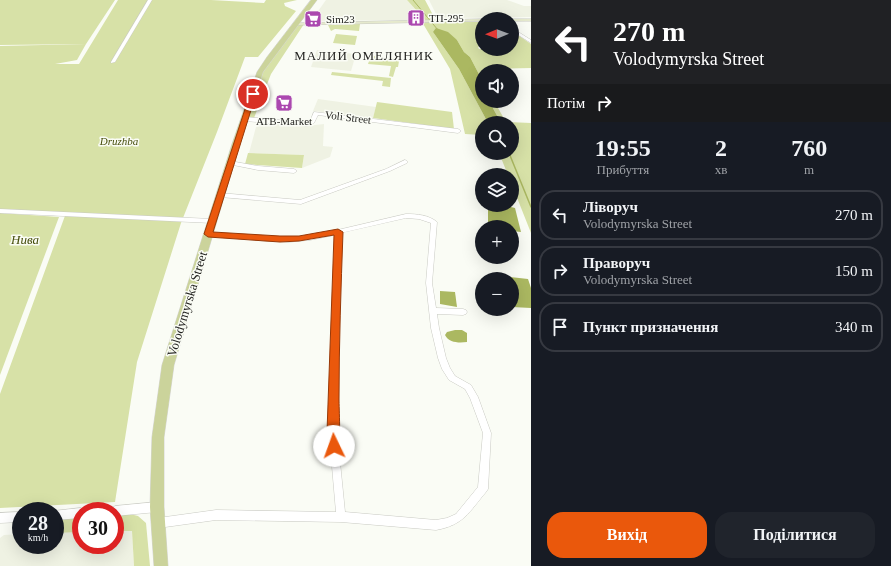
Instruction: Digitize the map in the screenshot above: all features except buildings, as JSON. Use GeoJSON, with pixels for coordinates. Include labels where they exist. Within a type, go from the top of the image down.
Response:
{"type":"FeatureCollection","features":[{"type":"Feature","properties":{"kind":"main road","name":"Volodymyrska Street"},"geometry":{"type":"LineString","coordinates":[[161,566],[157,507],[158,437],[168,365],[220,195],[260,72],[314,0]]}},
{"type":"Feature","properties":{"kind":"street"},"geometry":{"type":"LineString","coordinates":[[112,62],[150,0]]}},
{"type":"Feature","properties":{"kind":"street"},"geometry":{"type":"LineString","coordinates":[[296,24],[475,20]]}},
{"type":"Feature","properties":{"kind":"street"},"geometry":{"type":"LineString","coordinates":[[519,20],[531,20]]}},
{"type":"Feature","properties":{"kind":"street"},"geometry":{"type":"LineString","coordinates":[[519,34],[531,42]]}},
{"type":"Feature","properties":{"kind":"street","name":"Voli Street"},"geometry":{"type":"LineString","coordinates":[[245,119],[307,124],[312,122],[316,113],[458,131]]}},
{"type":"Feature","properties":{"kind":"street"},"geometry":{"type":"LineString","coordinates":[[220,195],[300,202],[388,170],[405,162]]}},
{"type":"Feature","properties":{"kind":"street"},"geometry":{"type":"LineString","coordinates":[[230,164],[294,171]]}},
{"type":"Feature","properties":{"kind":"street"},"geometry":{"type":"LineString","coordinates":[[0,211],[212,221]]}},
{"type":"Feature","properties":{"kind":"street"},"geometry":{"type":"LineString","coordinates":[[158,523],[216,515],[341,517],[436,525],[448,523],[459,517],[483,489],[487,433],[474,397],[468,387],[452,378],[446,369],[435,328],[429,283],[434,222],[425,217],[416,215],[398,217],[338,232],[299,239],[208,234]]}},
{"type":"Feature","properties":{"kind":"street"},"geometry":{"type":"LineString","coordinates":[[338,232],[333,432],[341,517]]}},
{"type":"Feature","properties":{"kind":"street"},"geometry":{"type":"LineString","coordinates":[[433,311],[463,312]]}},
{"type":"Feature","properties":{"kind":"street"},"geometry":{"type":"LineString","coordinates":[[124,510],[157,507]]}},
{"type":"Feature","properties":{"kind":"street"},"geometry":{"type":"LineString","coordinates":[[0,518],[12,517]]}},
{"type":"Feature","properties":{"kind":"shaded area"},"geometry":{"type":"Polygon","coordinates":[[[326,0],[407,0],[420,15],[408,15],[409,19],[411,20],[311,21],[326,0]]]}},
{"type":"Feature","properties":{"kind":"shaded area"},"geometry":{"type":"Polygon","coordinates":[[[429,0],[507,0],[524,6],[531,6],[531,17],[519,17],[519,12],[475,12],[475,18],[447,18],[436,16],[429,0]]]}},
{"type":"Feature","properties":{"kind":"shaded area"},"geometry":{"type":"Polygon","coordinates":[[[436,28],[448,32],[457,40],[464,52],[470,57],[475,67],[475,99],[459,69],[433,32],[436,28]]]}},
{"type":"Feature","properties":{"kind":"shaded area"},"geometry":{"type":"Polygon","coordinates":[[[317,50],[356,54],[351,71],[311,67],[317,50]]]}},
{"type":"Feature","properties":{"kind":"shaded area"},"geometry":{"type":"Polygon","coordinates":[[[318,99],[376,107],[373,118],[313,111],[318,99]]]}},
{"type":"Feature","properties":{"kind":"shaded area"},"geometry":{"type":"Polygon","coordinates":[[[480,108],[493,108],[497,116],[484,116],[480,108]]]}},
{"type":"Feature","properties":{"kind":"shaded area"},"geometry":{"type":"Polygon","coordinates":[[[273,123],[307,126],[324,124],[323,146],[333,147],[330,157],[302,168],[304,155],[249,153],[256,127],[273,123]]]}},
{"type":"Feature","properties":{"kind":"shaded area"},"geometry":{"type":"Polygon","coordinates":[[[488,212],[516,212],[518,220],[488,220],[488,212]]]}},
{"type":"Feature","properties":{"kind":"shaded area"},"geometry":{"type":"Polygon","coordinates":[[[519,278],[528,279],[531,288],[531,308],[519,307],[519,278]]]}},
{"type":"Feature","properties":{"kind":"shaded area"},"geometry":{"type":"Polygon","coordinates":[[[440,291],[455,292],[457,307],[440,304],[440,291]]]}},
{"type":"Feature","properties":{"kind":"shaded area"},"geometry":{"type":"Polygon","coordinates":[[[462,330],[467,333],[467,342],[454,342],[447,338],[445,335],[447,332],[462,330]]]}},
{"type":"Feature","properties":{"kind":"shaded area"},"geometry":{"type":"Polygon","coordinates":[[[124,531],[132,531],[134,566],[0,566],[0,538],[4,535],[12,535],[12,554],[64,554],[64,533],[72,532],[72,554],[124,554],[124,531]]]}},
{"type":"Feature","properties":{"kind":"green space"},"geometry":{"type":"Polygon","coordinates":[[[0,0],[115,0],[86,44],[0,45],[0,0]]]}},
{"type":"Feature","properties":{"kind":"green space","name":"Druzhba"},"geometry":{"type":"Polygon","coordinates":[[[118,0],[211,0],[264,3],[266,0],[297,0],[284,3],[285,6],[296,11],[258,57],[245,57],[181,223],[137,362],[115,502],[72,502],[72,504],[64,505],[64,502],[12,502],[12,507],[0,508],[0,394],[66,213],[0,209],[0,46],[86,44],[77,60],[55,64],[79,64],[118,0]]]}},
{"type":"Feature","properties":{"kind":"green space"},"geometry":{"type":"Polygon","coordinates":[[[407,0],[425,0],[433,15],[432,20],[425,20],[407,0]]]}},
{"type":"Feature","properties":{"kind":"green space"},"geometry":{"type":"Polygon","coordinates":[[[422,22],[475,22],[475,56],[519,56],[519,36],[531,44],[531,68],[519,68],[519,64],[475,64],[475,67],[470,57],[464,52],[457,40],[433,32],[459,69],[475,99],[475,108],[480,108],[484,116],[475,116],[475,135],[465,134],[450,69],[422,22]]]}},
{"type":"Feature","properties":{"kind":"green space"},"geometry":{"type":"Polygon","coordinates":[[[304,24],[271,74],[254,118],[248,117],[263,72],[298,25],[304,24]]]}},
{"type":"Feature","properties":{"kind":"green space"},"geometry":{"type":"Polygon","coordinates":[[[360,24],[359,31],[335,29],[331,31],[328,25],[360,24]]]}},
{"type":"Feature","properties":{"kind":"green space"},"geometry":{"type":"Polygon","coordinates":[[[336,34],[357,36],[355,45],[333,43],[336,34]]]}},
{"type":"Feature","properties":{"kind":"green space"},"geometry":{"type":"Polygon","coordinates":[[[374,56],[400,59],[393,77],[389,76],[391,66],[368,64],[370,58],[374,56]]]}},
{"type":"Feature","properties":{"kind":"green space"},"geometry":{"type":"Polygon","coordinates":[[[332,72],[391,78],[390,87],[382,86],[383,81],[331,75],[332,72]]]}},
{"type":"Feature","properties":{"kind":"green space"},"geometry":{"type":"Polygon","coordinates":[[[377,102],[452,112],[454,129],[373,118],[377,102]]]}},
{"type":"Feature","properties":{"kind":"green space"},"geometry":{"type":"Polygon","coordinates":[[[493,108],[498,108],[503,116],[497,116],[493,108]]]}},
{"type":"Feature","properties":{"kind":"green space"},"geometry":{"type":"Polygon","coordinates":[[[519,123],[531,123],[531,233],[519,203],[519,168],[505,168],[502,160],[519,160],[519,123]]]}},
{"type":"Feature","properties":{"kind":"green space"},"geometry":{"type":"Polygon","coordinates":[[[248,153],[304,155],[302,168],[245,164],[248,153]]]}},
{"type":"Feature","properties":{"kind":"green space","name":"Нива"},"geometry":{"type":"Polygon","coordinates":[[[0,213],[59,217],[0,375],[0,213]]]}},
{"type":"Feature","properties":{"kind":"green space"},"geometry":{"type":"Polygon","coordinates":[[[124,513],[138,516],[146,523],[150,566],[134,566],[132,531],[124,531],[124,513]]]}},
{"type":"Feature","properties":{"kind":"green space"},"geometry":{"type":"Polygon","coordinates":[[[64,518],[72,518],[72,532],[64,533],[64,518]]]}},
{"type":"Feature","properties":{"kind":"waterway"},"geometry":{"type":"LineString","coordinates":[[413,0],[438,30]]}},
{"type":"Feature","properties":{"kind":"waterway"},"geometry":{"type":"LineString","coordinates":[[512,160],[531,207]]}},
{"type":"Feature","properties":{"kind":"place","name":"ТП-295"},"geometry":{"type":"Point","coordinates":[416,18]}},
{"type":"Feature","properties":{"kind":"place","name":"Sim23"},"geometry":{"type":"Point","coordinates":[313,19]}},
{"type":"Feature","properties":{"kind":"place","name":"ATB-Market"},"geometry":{"type":"Point","coordinates":[284,103]}},
{"type":"Feature","properties":{"kind":"district","name":"МАЛИЙ ОМЕЛЯНИК"},"geometry":{"type":"Point","coordinates":[364,55]}},
{"type":"Feature","properties":{"kind":"route"},"geometry":{"type":"LineString","coordinates":[[253,94],[208,234],[299,239],[338,232],[334,364],[334,446]]}}]}
